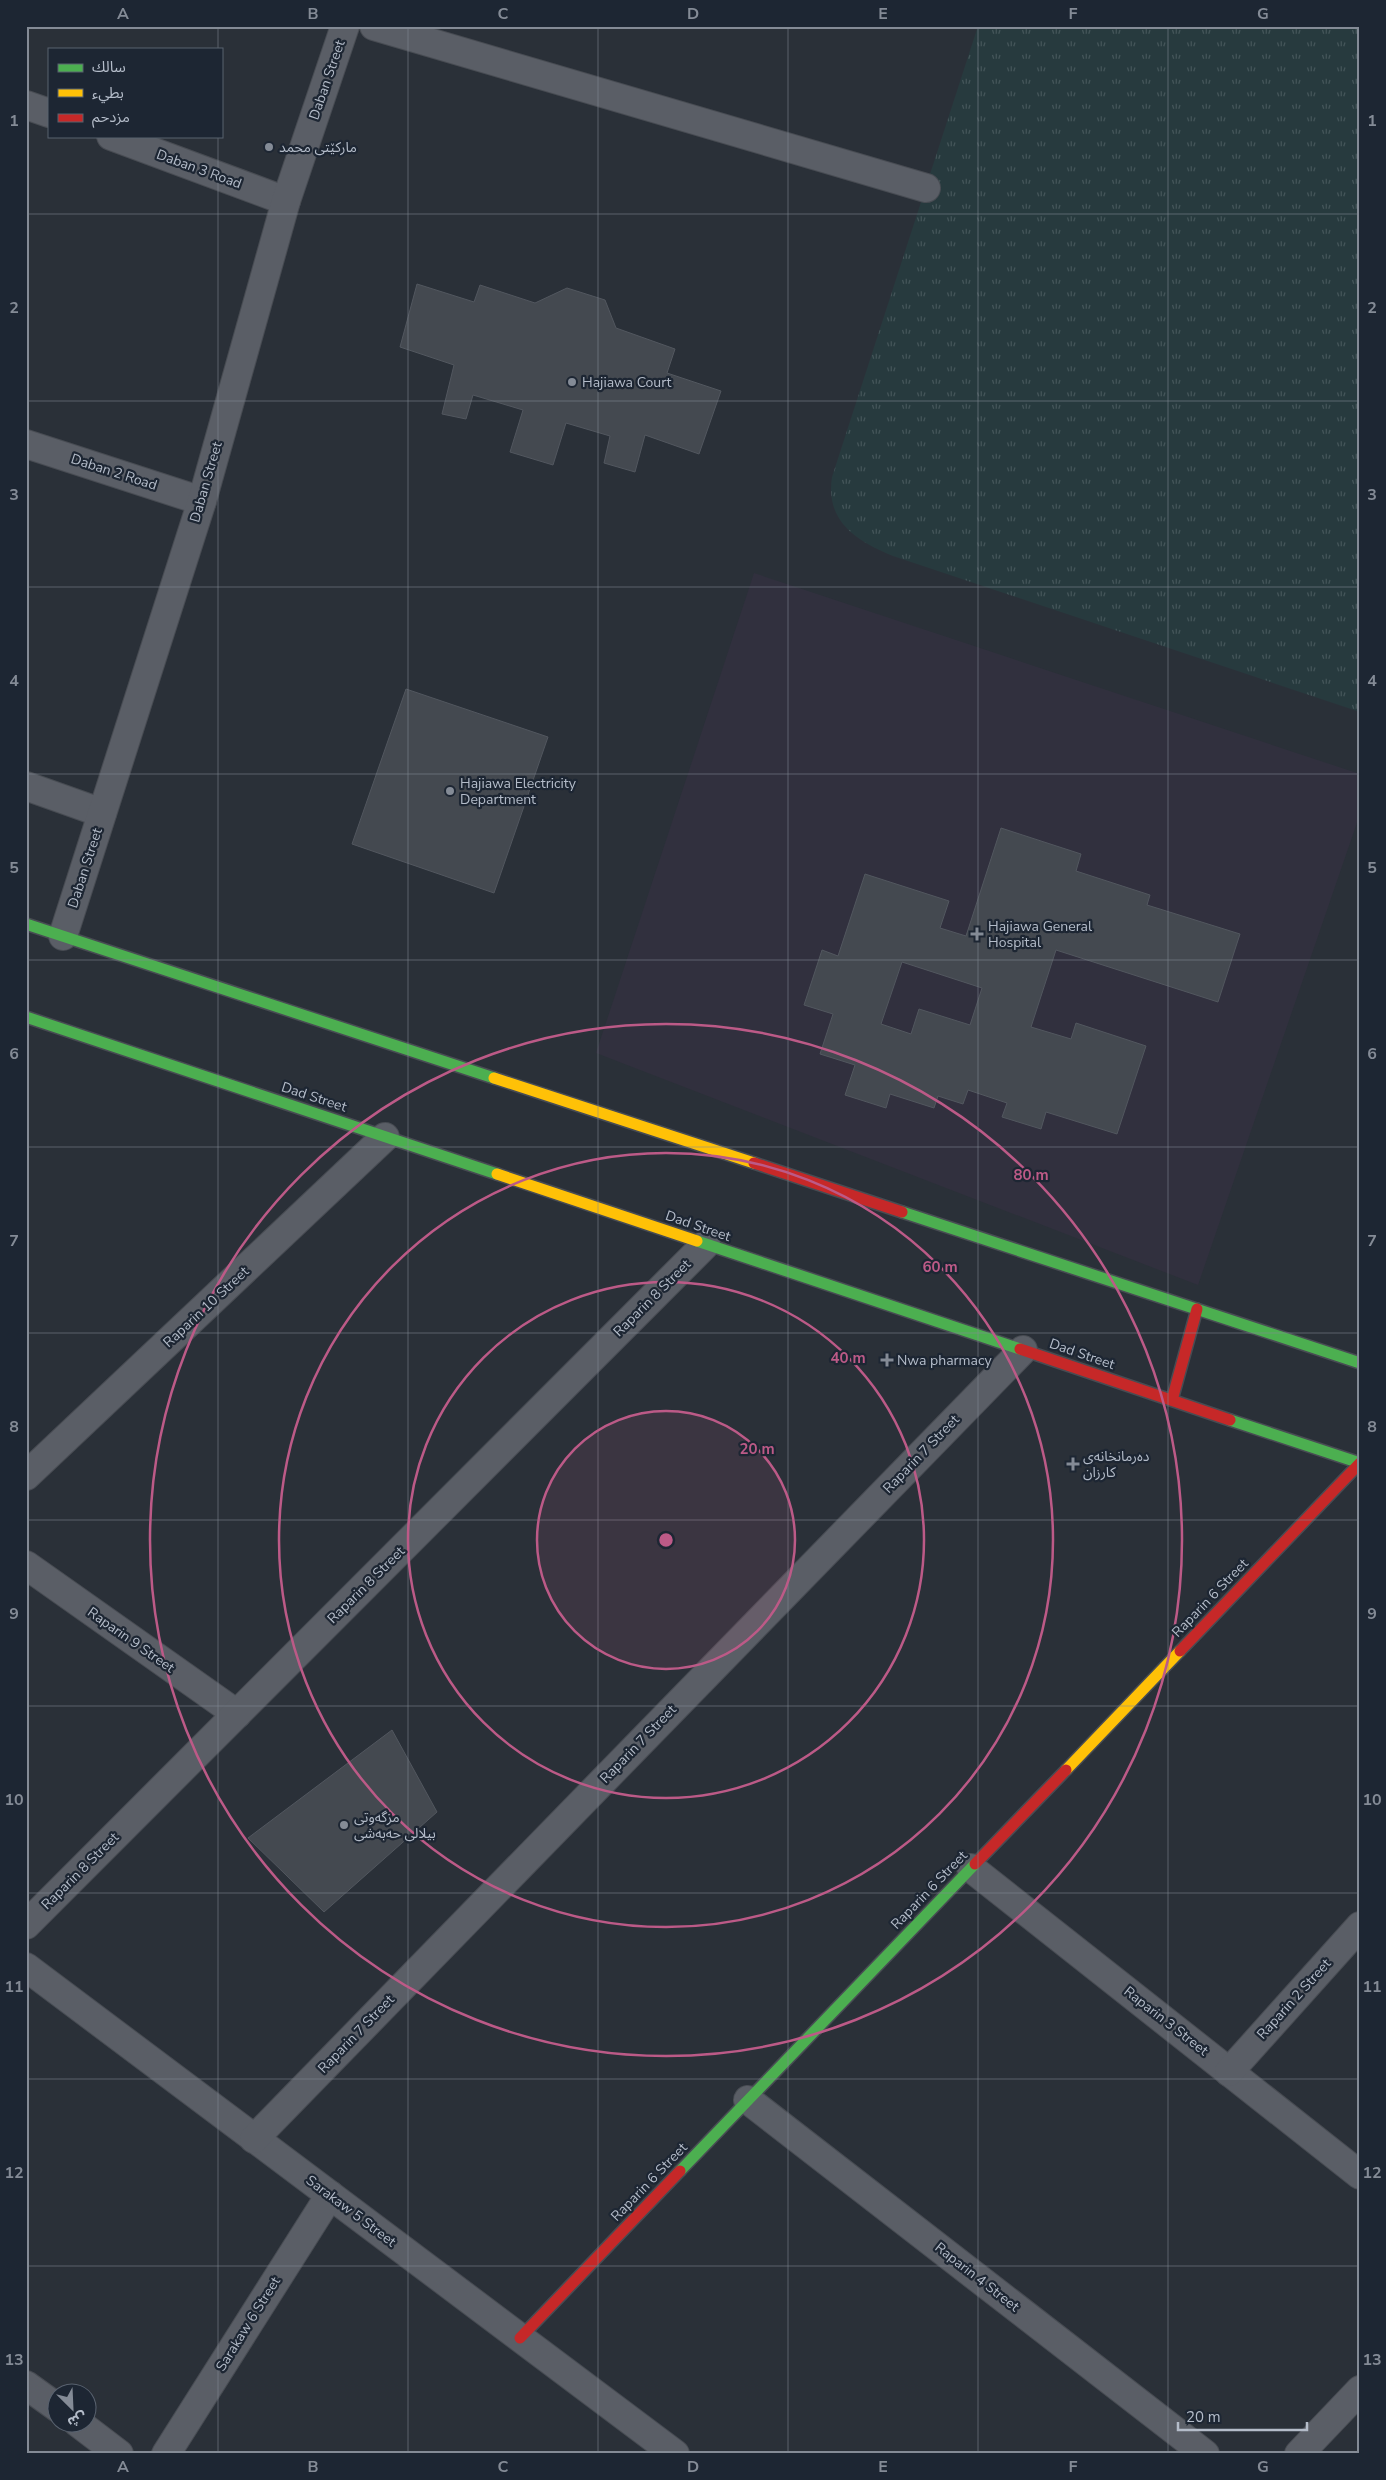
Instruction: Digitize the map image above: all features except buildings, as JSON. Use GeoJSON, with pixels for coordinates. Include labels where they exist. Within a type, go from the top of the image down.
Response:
{"type":"FeatureCollection","features":[{"type":"Feature","properties":{"kind":"street","name":"Daban Street"},"geometry":{"type":"LineString","coordinates":[[63,936],[202,501],[286,201],[345,26]]}},
{"type":"Feature","properties":{"kind":"street"},"geometry":{"type":"LineString","coordinates":[[374,26],[926,188]]}},
{"type":"Feature","properties":{"kind":"street"},"geometry":{"type":"LineString","coordinates":[[26,105],[48,114]]}},
{"type":"Feature","properties":{"kind":"street","name":"Daban 3 Road"},"geometry":{"type":"LineString","coordinates":[[116,138],[286,201]]}},
{"type":"Feature","properties":{"kind":"street","name":"Daban 2 Road"},"geometry":{"type":"LineString","coordinates":[[26,444],[202,501]]}},
{"type":"Feature","properties":{"kind":"street"},"geometry":{"type":"LineString","coordinates":[[26,786],[102,813]]}},
{"type":"Feature","properties":{"kind":"street"},"geometry":{"type":"LineString","coordinates":[[26,924],[1360,1363]]}},
{"type":"Feature","properties":{"kind":"street","name":"Dad Street"},"geometry":{"type":"LineString","coordinates":[[30,1023],[385,1137],[1360,1463]]}},
{"type":"Feature","properties":{"kind":"street","name":"Raparin 10 Street"},"geometry":{"type":"LineString","coordinates":[[26,1476],[385,1137]]}},
{"type":"Feature","properties":{"kind":"street","name":"Raparin 8 Street"},"geometry":{"type":"LineString","coordinates":[[26,1925],[706,1244]]}},
{"type":"Feature","properties":{"kind":"street"},"geometry":{"type":"LineString","coordinates":[[1172,1400],[1197,1309]]}},
{"type":"Feature","properties":{"kind":"street","name":"Raparin 7 Street"},"geometry":{"type":"LineString","coordinates":[[254,2139],[1023,1350]]}},
{"type":"Feature","properties":{"kind":"street","name":"Raparin 6 Street"},"geometry":{"type":"LineString","coordinates":[[520,2338],[1360,1463]]}},
{"type":"Feature","properties":{"kind":"street","name":"Raparin 9 Street"},"geometry":{"type":"LineString","coordinates":[[26,1565],[237,1714]]}},
{"type":"Feature","properties":{"kind":"street","name":"Raparin 3 Street"},"geometry":{"type":"LineString","coordinates":[[971,1868],[1360,2175]]}},
{"type":"Feature","properties":{"kind":"street","name":"Raparin 2 Street"},"geometry":{"type":"LineString","coordinates":[[1229,2072],[1360,1926]]}},
{"type":"Feature","properties":{"kind":"street","name":"Sarakaw 5 Street"},"geometry":{"type":"LineString","coordinates":[[26,1967],[675,2454]]}},
{"type":"Feature","properties":{"kind":"street","name":"Raparin 4 Street"},"geometry":{"type":"LineString","coordinates":[[748,2100],[1205,2454]]}},
{"type":"Feature","properties":{"kind":"street","name":"Sarakaw 6 Street"},"geometry":{"type":"LineString","coordinates":[[166,2454],[330,2195]]}},
{"type":"Feature","properties":{"kind":"street"},"geometry":{"type":"LineString","coordinates":[[26,2385],[48,2401]]}},
{"type":"Feature","properties":{"kind":"street"},"geometry":{"type":"LineString","coordinates":[[1299,2454],[1360,2390]]}},
{"type":"Feature","properties":{"kind":"street"},"geometry":{"type":"LineString","coordinates":[[90,2432],[119,2454]]}},
{"type":"Feature","properties":{"kind":"shaded area","name":"Hajiawa General Hospital"},"geometry":{"type":"Polygon","coordinates":[[[754,573],[1360,774],[1360,814],[1198,1285],[596,1053],[754,573]]]}},
{"type":"Feature","properties":{"kind":"green space"},"geometry":{"type":"Polygon","coordinates":[[[978,26],[1360,26],[1360,712],[893,556],[867,544],[846,527],[838,517],[833,506],[831,492],[832,477],[978,26]]]}},
{"type":"Feature","properties":{"kind":"traffic: fast"},"geometry":{"type":"LineString","coordinates":[[26,924],[494,1078]]}},
{"type":"Feature","properties":{"kind":"traffic: fast"},"geometry":{"type":"LineString","coordinates":[[26,1017],[497,1174]]}},
{"type":"Feature","properties":{"kind":"traffic: fast"},"geometry":{"type":"LineString","coordinates":[[902,1212],[1360,1363]]}},
{"type":"Feature","properties":{"kind":"traffic: fast"},"geometry":{"type":"LineString","coordinates":[[697,1241],[1020,1349]]}},
{"type":"Feature","properties":{"kind":"traffic: fast"},"geometry":{"type":"LineString","coordinates":[[1230,1420],[1360,1463]]}},
{"type":"Feature","properties":{"kind":"traffic: fast"},"geometry":{"type":"LineString","coordinates":[[680,2171],[975,1864]]}},
{"type":"Feature","properties":{"kind":"traffic: slow"},"geometry":{"type":"LineString","coordinates":[[494,1078],[754,1163]]}},
{"type":"Feature","properties":{"kind":"traffic: slow"},"geometry":{"type":"LineString","coordinates":[[497,1174],[697,1241]]}},
{"type":"Feature","properties":{"kind":"traffic: slow"},"geometry":{"type":"LineString","coordinates":[[1066,1770],[1180,1651]]}},
{"type":"Feature","properties":{"kind":"traffic: jam"},"geometry":{"type":"LineString","coordinates":[[754,1163],[902,1212]]}},
{"type":"Feature","properties":{"kind":"traffic: jam"},"geometry":{"type":"LineString","coordinates":[[1172,1400],[1197,1309]]}},
{"type":"Feature","properties":{"kind":"traffic: jam"},"geometry":{"type":"LineString","coordinates":[[1020,1349],[1230,1420]]}},
{"type":"Feature","properties":{"kind":"traffic: jam"},"geometry":{"type":"LineString","coordinates":[[1180,1651],[1360,1463]]}},
{"type":"Feature","properties":{"kind":"traffic: jam"},"geometry":{"type":"LineString","coordinates":[[975,1864],[1066,1770]]}},
{"type":"Feature","properties":{"kind":"traffic: jam"},"geometry":{"type":"LineString","coordinates":[[520,2338],[680,2171]]}},
{"type":"Feature","properties":{"kind":"place","name":"مارکێتی محمد"},"geometry":{"type":"Point","coordinates":[269,147]}},
{"type":"Feature","properties":{"kind":"place","name":"Hajiawa Court"},"geometry":{"type":"Point","coordinates":[572,382]}},
{"type":"Feature","properties":{"kind":"place","name":"Hajiawa Electricity Department"},"geometry":{"type":"Point","coordinates":[450,791]}},
{"type":"Feature","properties":{"kind":"place","name":"Hajiawa General Hospital"},"geometry":{"type":"Point","coordinates":[977,934]}},
{"type":"Feature","properties":{"kind":"place","name":"Nwa pharmacy"},"geometry":{"type":"Point","coordinates":[887,1360]}},
{"type":"Feature","properties":{"kind":"place","name":"دەرمانخانەی کارزان"},"geometry":{"type":"Point","coordinates":[1073,1464]}},
{"type":"Feature","properties":{"kind":"place","name":"مزگەوتی بیلالی حەبەشی"},"geometry":{"type":"Point","coordinates":[344,1825]}}]}
